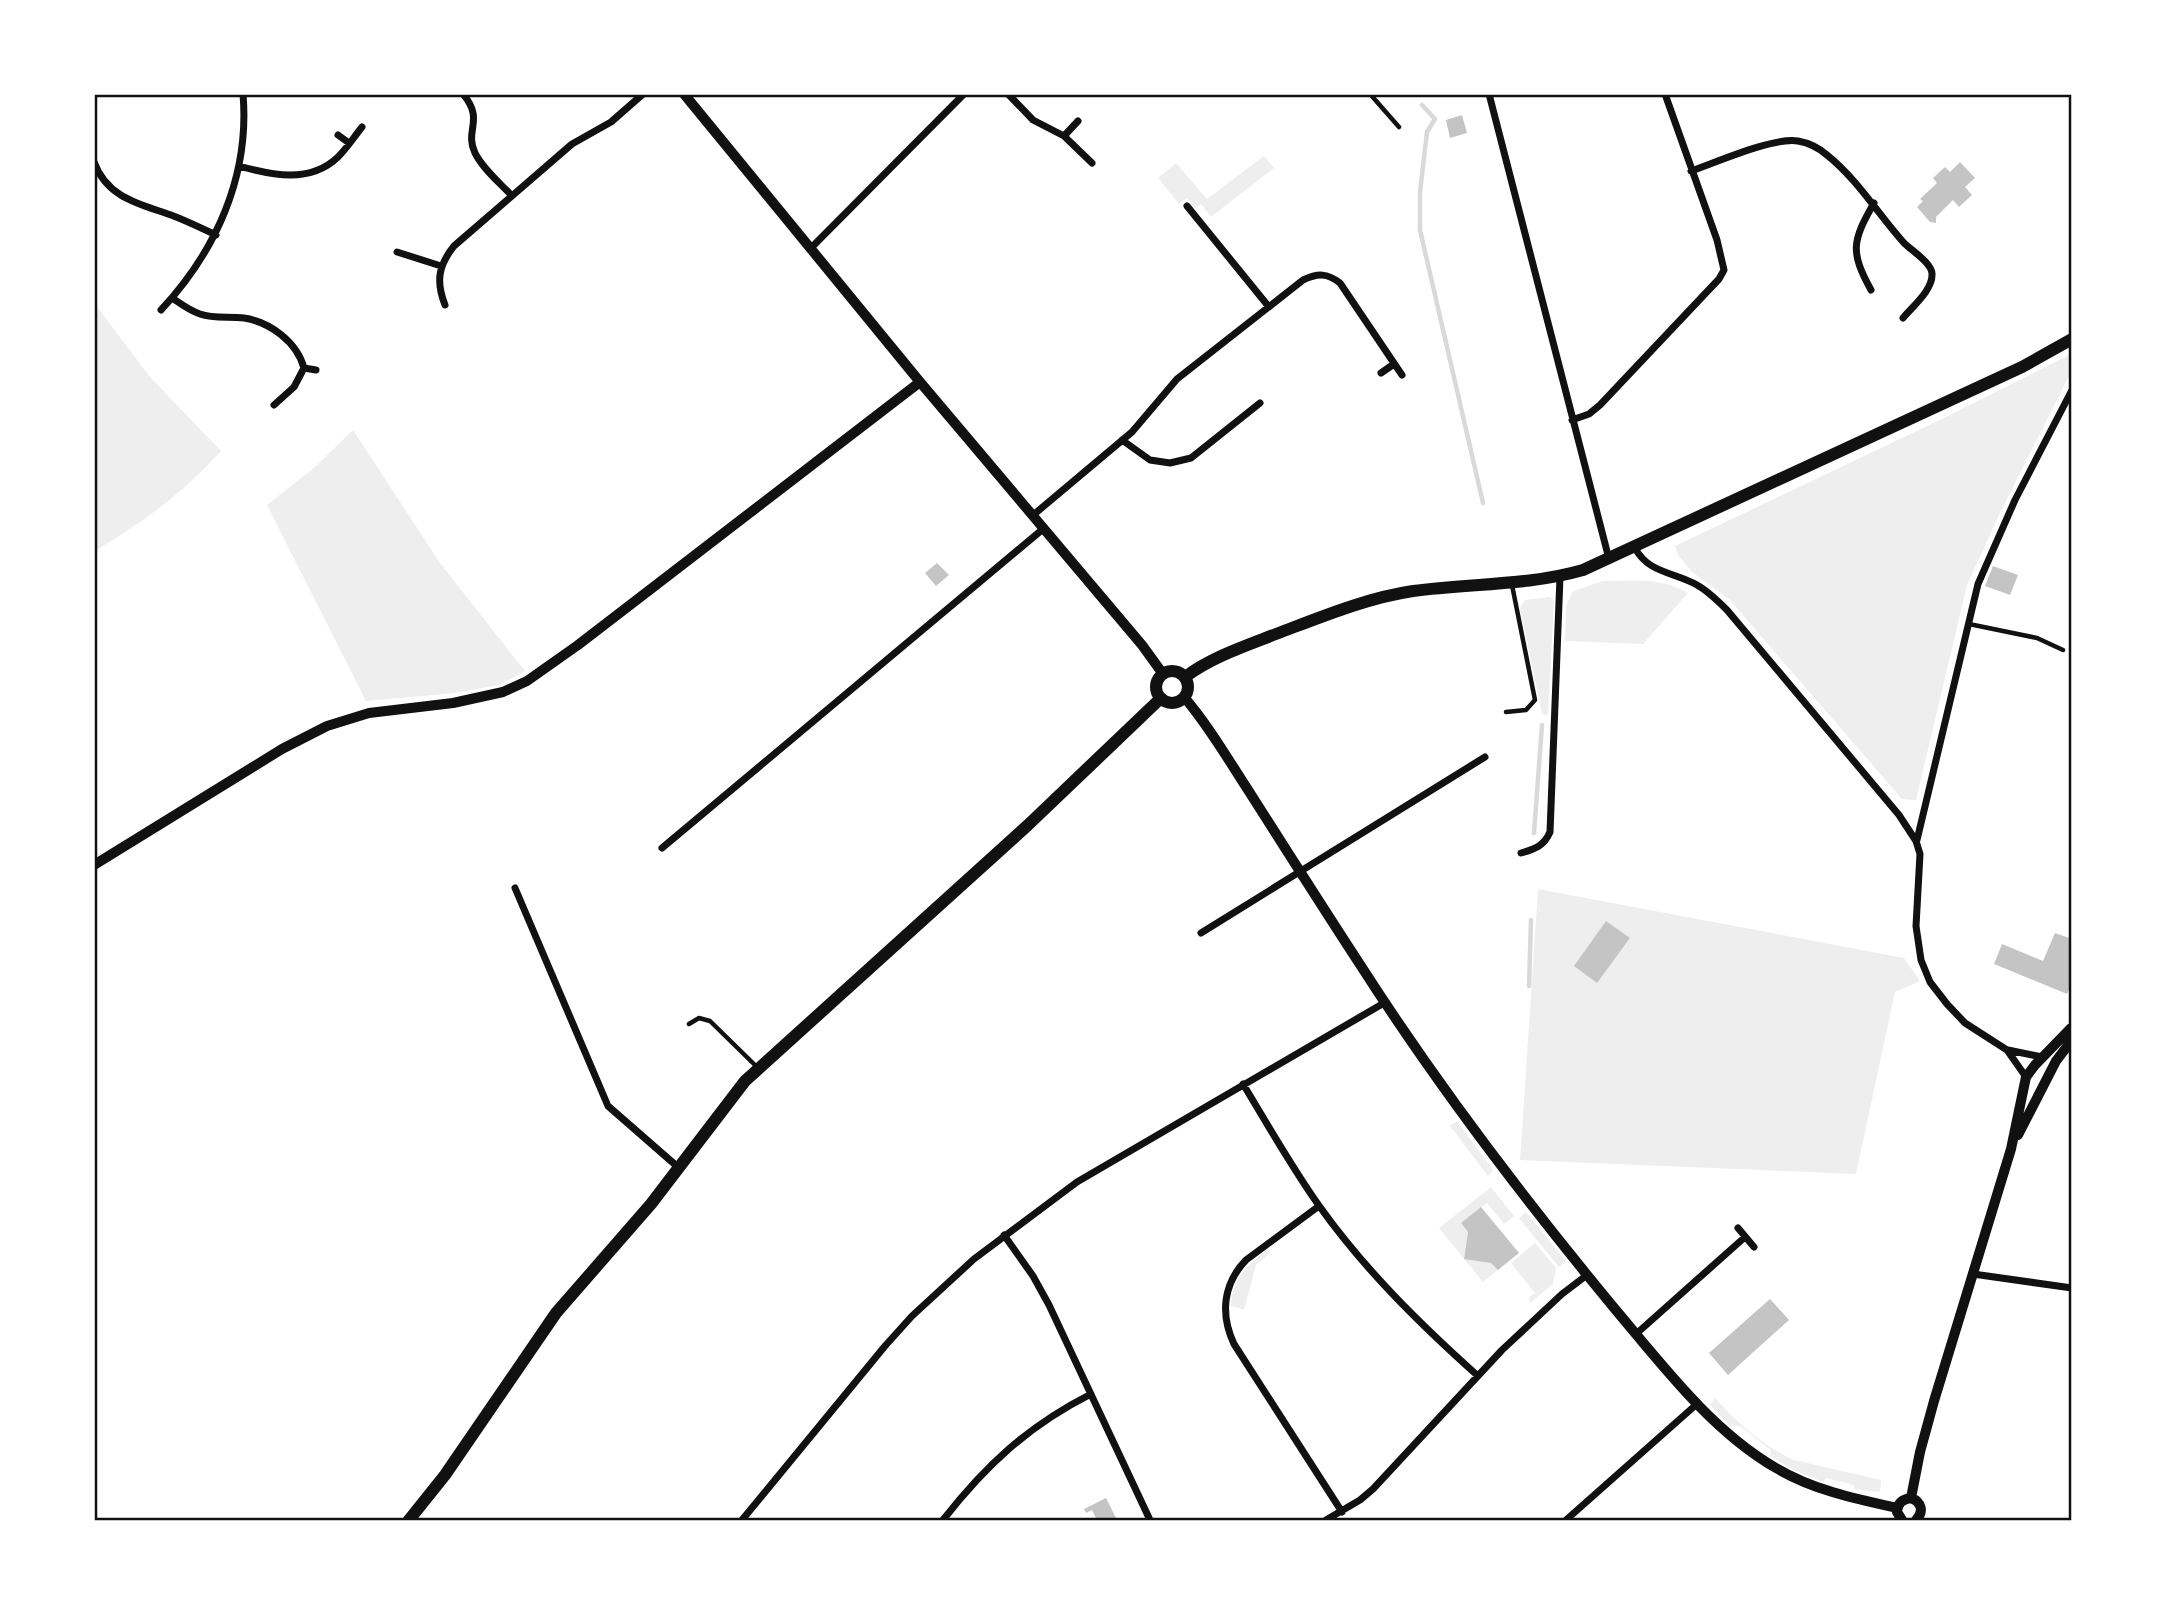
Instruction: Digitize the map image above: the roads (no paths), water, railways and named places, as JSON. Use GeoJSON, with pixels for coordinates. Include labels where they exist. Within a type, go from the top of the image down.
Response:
{"type":"FeatureCollection","features":[{"type":"Feature","properties":{"kind":"main road"},"geometry":{"type":"LineString","coordinates":[[1185,677],[1215,659],[1247,646],[1310,621],[1387,596],[1433,588],[1512,584],[1560,577],[1609,559],[2022,367],[2071,339]]}},
{"type":"Feature","properties":{"kind":"main road"},"geometry":{"type":"LineString","coordinates":[[1177,671],[1185,677],[1188,685],[1184,697],[1170,702],[1161,698],[1157,683],[1163,674],[1177,671]]}},
{"type":"Feature","properties":{"kind":"main road"},"geometry":{"type":"LineString","coordinates":[[409,1521],[445,1475],[555,1313],[651,1204],[735,1093],[758,1068],[1028,825],[1161,698]]}},
{"type":"Feature","properties":{"kind":"street"},"geometry":{"type":"LineString","coordinates":[[161,310],[204,258],[216,235],[239,166],[244,122],[243,94]]}},
{"type":"Feature","properties":{"kind":"street"},"geometry":{"type":"LineString","coordinates":[[463,94],[472,105],[475,119],[471,141],[476,155],[512,196]]}},
{"type":"Feature","properties":{"kind":"street"},"geometry":{"type":"LineString","coordinates":[[445,305],[438,279],[441,265],[454,246],[572,144],[611,122],[643,94]]}},
{"type":"Feature","properties":{"kind":"street"},"geometry":{"type":"LineString","coordinates":[[684,94],[920,382],[1142,645],[1163,674]]}},
{"type":"Feature","properties":{"kind":"street"},"geometry":{"type":"LineString","coordinates":[[811,248],[964,94]]}},
{"type":"Feature","properties":{"kind":"street"},"geometry":{"type":"LineString","coordinates":[[1008,94],[1033,120],[1064,136],[1092,163]]}},
{"type":"Feature","properties":{"kind":"street"},"geometry":{"type":"LineString","coordinates":[[1489,94],[1609,559]]}},
{"type":"Feature","properties":{"kind":"street"},"geometry":{"type":"LineString","coordinates":[[1572,420],[1589,414],[1600,405],[1719,279],[1724,270],[1717,240],[1665,94]]}},
{"type":"Feature","properties":{"kind":"street"},"geometry":{"type":"LineString","coordinates":[[1064,136],[1078,121]]}},
{"type":"Feature","properties":{"kind":"street"},"geometry":{"type":"LineString","coordinates":[[239,166],[289,176],[311,172],[337,158],[362,127]]}},
{"type":"Feature","properties":{"kind":"street"},"geometry":{"type":"LineString","coordinates":[[338,135],[349,144]]}},
{"type":"Feature","properties":{"kind":"street"},"geometry":{"type":"LineString","coordinates":[[1690,170],[1780,141],[1802,142],[1825,153],[1874,203],[1888,225],[1914,253],[1930,266],[1933,273],[1926,290],[1903,318]]}},
{"type":"Feature","properties":{"kind":"street"},"geometry":{"type":"LineString","coordinates":[[94,162],[108,186],[124,199],[184,220],[216,235]]}},
{"type":"Feature","properties":{"kind":"street"},"geometry":{"type":"LineString","coordinates":[[1871,290],[1857,263],[1855,250],[1863,223],[1874,203]]}},
{"type":"Feature","properties":{"kind":"street"},"geometry":{"type":"LineString","coordinates":[[1187,206],[1269,307]]}},
{"type":"Feature","properties":{"kind":"street"},"geometry":{"type":"LineString","coordinates":[[397,253],[441,265]]}},
{"type":"Feature","properties":{"kind":"street"},"geometry":{"type":"LineString","coordinates":[[1032,516],[1141,423],[1177,379],[1303,280],[1314,275],[1332,276],[1349,293],[1402,375]]}},
{"type":"Feature","properties":{"kind":"street"},"geometry":{"type":"LineString","coordinates":[[172,298],[198,314],[249,319],[262,324],[298,351],[304,368],[294,387],[274,405]]}},
{"type":"Feature","properties":{"kind":"street"},"geometry":{"type":"LineString","coordinates":[[1381,373],[1394,364]]}},
{"type":"Feature","properties":{"kind":"street"},"geometry":{"type":"LineString","coordinates":[[304,368],[316,370]]}},
{"type":"Feature","properties":{"kind":"street"},"geometry":{"type":"LineString","coordinates":[[94,865],[327,726],[369,713],[484,698],[527,681],[578,645],[920,382]]}},
{"type":"Feature","properties":{"kind":"street"},"geometry":{"type":"LineString","coordinates":[[1916,841],[1984,567],[2071,391]]}},
{"type":"Feature","properties":{"kind":"street"},"geometry":{"type":"LineString","coordinates":[[1122,440],[1150,460],[1170,463],[1191,458],[1260,404]]}},
{"type":"Feature","properties":{"kind":"street"},"geometry":{"type":"LineString","coordinates":[[662,848],[1043,529]]}},
{"type":"Feature","properties":{"kind":"street"},"geometry":{"type":"LineString","coordinates":[[1635,548],[1640,558],[1649,566],[1697,585],[1727,610],[1899,815],[1916,841],[1920,854],[1916,926],[1921,960],[1930,982],[1947,1004],[1965,1023],[2007,1050],[2042,1057]]}},
{"type":"Feature","properties":{"kind":"street"},"geometry":{"type":"LineString","coordinates":[[1521,853],[1538,848],[1550,832],[1560,577]]}},
{"type":"Feature","properties":{"kind":"street"},"geometry":{"type":"LineString","coordinates":[[1184,697],[1217,743],[1384,1003],[1468,1123],[1636,1334],[1698,1403],[1736,1440],[1779,1470],[1823,1489],[1897,1508]]}},
{"type":"Feature","properties":{"kind":"street"},"geometry":{"type":"LineString","coordinates":[[1201,933],[1485,757]]}},
{"type":"Feature","properties":{"kind":"street"},"geometry":{"type":"LineString","coordinates":[[515,888],[608,1106],[679,1168]]}},
{"type":"Feature","properties":{"kind":"street"},"geometry":{"type":"LineString","coordinates":[[746,1519],[836,1404],[903,1326],[955,1276],[1004,1235],[1077,1182],[1384,1003]]}},
{"type":"Feature","properties":{"kind":"street"},"geometry":{"type":"LineString","coordinates":[[1911,1499],[1923,1442],[2011,1149],[2026,1077],[2071,1028],[2071,1017]]}},
{"type":"Feature","properties":{"kind":"street"},"geometry":{"type":"LineString","coordinates":[[2011,1149],[2056,1061],[2071,1040]]}},
{"type":"Feature","properties":{"kind":"street"},"geometry":{"type":"LineString","coordinates":[[2007,1050],[2026,1077]]}},
{"type":"Feature","properties":{"kind":"street"},"geometry":{"type":"LineString","coordinates":[[1243,1084],[1319,1206],[1349,1245],[1408,1311],[1478,1376]]}},
{"type":"Feature","properties":{"kind":"street"},"geometry":{"type":"LineString","coordinates":[[1319,1206],[1238,1268],[1226,1291],[1226,1320],[1234,1344],[1342,1512]]}},
{"type":"Feature","properties":{"kind":"street"},"geometry":{"type":"LineString","coordinates":[[1738,1228],[1754,1247]]}},
{"type":"Feature","properties":{"kind":"street"},"geometry":{"type":"LineString","coordinates":[[1004,1235],[1041,1290],[1150,1521]]}},
{"type":"Feature","properties":{"kind":"street"},"geometry":{"type":"LineString","coordinates":[[1636,1334],[1745,1237]]}},
{"type":"Feature","properties":{"kind":"street"},"geometry":{"type":"LineString","coordinates":[[1973,1274],[2071,1287]]}},
{"type":"Feature","properties":{"kind":"street"},"geometry":{"type":"LineString","coordinates":[[1326,1521],[1360,1500],[1385,1477],[1525,1328],[1587,1275]]}},
{"type":"Feature","properties":{"kind":"street"},"geometry":{"type":"LineString","coordinates":[[943,1521],[1003,1452],[1043,1420],[1091,1394]]}},
{"type":"Feature","properties":{"kind":"street"},"geometry":{"type":"LineString","coordinates":[[1566,1521],[1698,1403]]}},
{"type":"Feature","properties":{"kind":"street"},"geometry":{"type":"LineString","coordinates":[[1902,1521],[1897,1508],[1904,1500],[1911,1499],[1918,1502],[1921,1508],[1916,1521]]}},
{"type":"Feature","properties":{"kind":"lane"},"geometry":{"type":"LineString","coordinates":[[1370,94],[1399,127]]}},
{"type":"Feature","properties":{"kind":"lane"},"geometry":{"type":"LineString","coordinates":[[1506,712],[1526,710],[1535,700],[1512,584]]}},
{"type":"Feature","properties":{"kind":"lane"},"geometry":{"type":"LineString","coordinates":[[1968,624],[2037,638],[2063,650]]}},
{"type":"Feature","properties":{"kind":"lane"},"geometry":{"type":"LineString","coordinates":[[689,1024],[699,1018],[710,1021],[758,1068]]}},
{"type":"Feature","properties":{"kind":"waterway"},"geometry":{"type":"LineString","coordinates":[[1422,105],[1435,119],[1427,132],[1420,192],[1420,230],[1483,503]]}},
{"type":"Feature","properties":{"kind":"waterway"},"geometry":{"type":"LineString","coordinates":[[1534,833],[1542,725]]}},
{"type":"Feature","properties":{"kind":"waterway"},"geometry":{"type":"LineString","coordinates":[[1529,986],[1531,920]]}}]}
